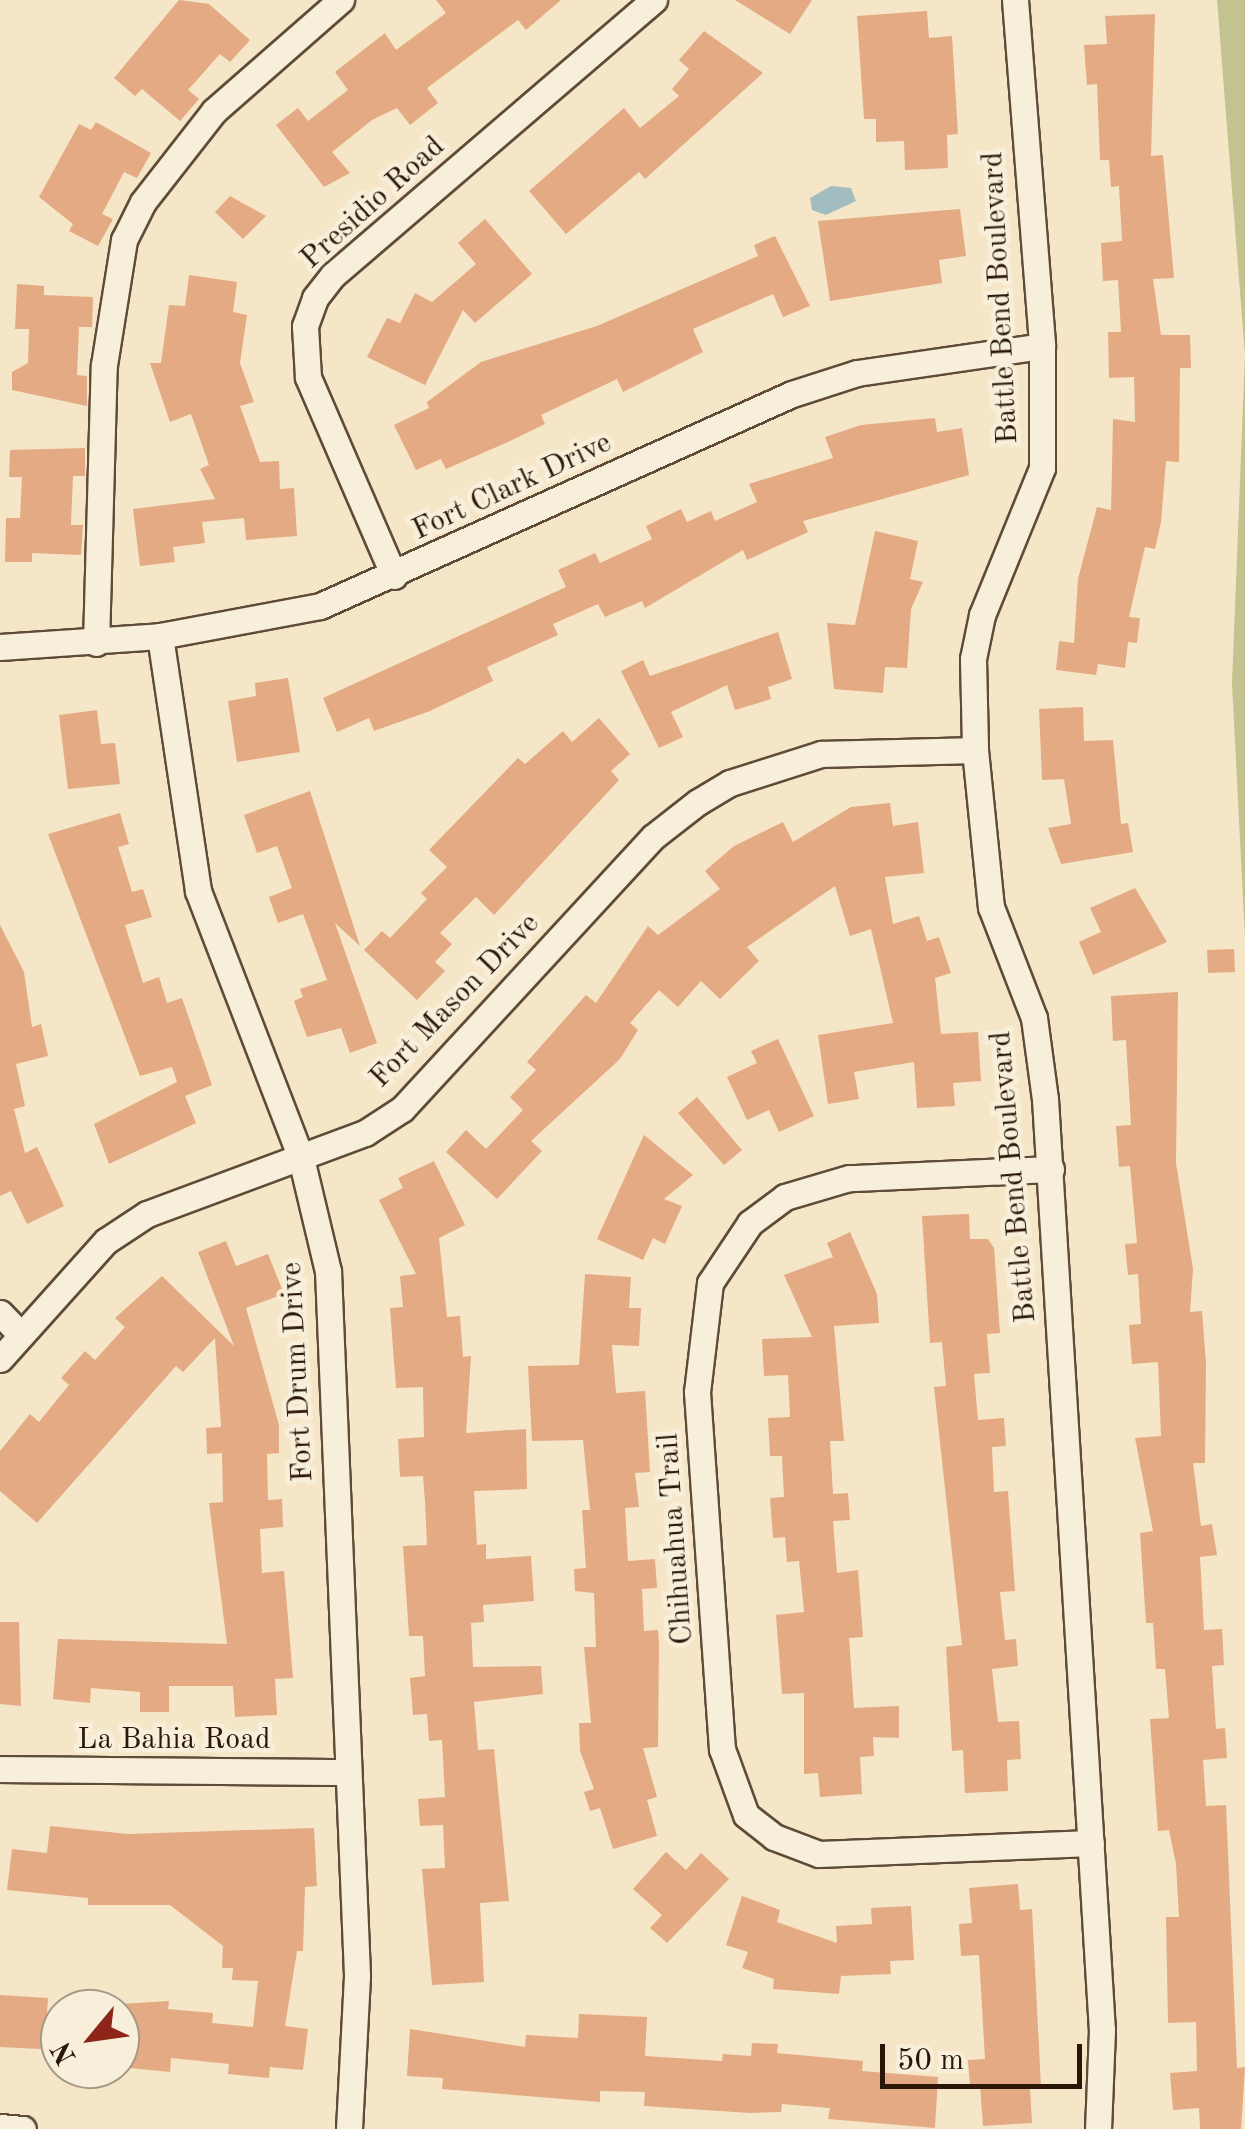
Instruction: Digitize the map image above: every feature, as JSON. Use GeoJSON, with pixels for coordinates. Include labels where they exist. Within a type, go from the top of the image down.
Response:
{"type":"FeatureCollection","features":[{"type":"Feature","properties":{"kind":"street"},"geometry":{"type":"LineString","coordinates":[[96,643],[104,365],[124,240],[142,202],[214,110],[341,0]]}},
{"type":"Feature","properties":{"kind":"street","name":"Presidio Road"},"geometry":{"type":"LineString","coordinates":[[394,576],[308,377],[305,326],[316,298],[332,275],[654,0]]}},
{"type":"Feature","properties":{"kind":"street","name":"Battle Bend Boulevard"},"geometry":{"type":"LineString","coordinates":[[1015,0],[1042,346],[1042,468],[982,616],[975,750],[986,877],[1034,1018],[1051,1169],[1102,2030],[1098,2129]]}},
{"type":"Feature","properties":{"kind":"street","name":"Fort Clark Drive"},"geometry":{"type":"LineString","coordinates":[[0,647],[160,636],[320,606],[792,394],[857,373],[1042,346]]}},
{"type":"Feature","properties":{"kind":"street","name":"Fort Drum Drive"},"geometry":{"type":"LineString","coordinates":[[160,636],[194,876],[300,1158],[328,1271],[357,1976],[349,2129]]}},
{"type":"Feature","properties":{"kind":"street","name":"Fort Mason Drive"},"geometry":{"type":"LineString","coordinates":[[0,1359],[106,1241],[147,1214],[300,1158],[402,1109],[652,838],[698,802],[730,783],[821,754],[975,750]]}},
{"type":"Feature","properties":{"kind":"street","name":"Chihuahua Trail"},"geometry":{"type":"LineString","coordinates":[[1051,1169],[849,1178],[785,1197],[750,1223],[710,1282],[697,1392],[722,1750],[746,1815],[774,1838],[819,1854],[1090,1842]]}},
{"type":"Feature","properties":{"kind":"street"},"geometry":{"type":"LineString","coordinates":[[0,1313],[21,1335]]}},
{"type":"Feature","properties":{"kind":"street","name":"La Bahia Road"},"geometry":{"type":"LineString","coordinates":[[0,1769],[348,1772]]}},
{"type":"Feature","properties":{"kind":"street"},"geometry":{"type":"LineString","coordinates":[[0,2127],[24,2129]]}},
{"type":"Feature","properties":{"kind":"green space"},"geometry":{"type":"Polygon","coordinates":[[[1217,0],[1245,0],[1245,355],[1217,0]]]}},
{"type":"Feature","properties":{"kind":"green space"},"geometry":{"type":"Polygon","coordinates":[[[1245,355],[1245,938],[1232,683],[1245,355]]]}},
{"type":"Feature","properties":{"kind":"water"},"geometry":{"type":"Polygon","coordinates":[[[831,186],[851,188],[856,201],[826,215],[812,210],[810,198],[831,186]]]}},
{"type":"Feature","properties":{"kind":"building"},"geometry":{"type":"Polygon","coordinates":[[[179,0],[209,4],[250,40],[230,62],[220,54],[188,90],[199,99],[180,121],[142,89],[135,96],[114,78],[179,0]]]}},
{"type":"Feature","properties":{"kind":"building"},"geometry":{"type":"Polygon","coordinates":[[[436,0],[561,0],[526,30],[518,20],[427,88],[438,103],[410,125],[397,108],[372,120],[332,152],[350,173],[324,187],[276,125],[298,108],[308,121],[348,90],[335,72],[385,33],[396,50],[446,13],[436,0]]]}},
{"type":"Feature","properties":{"kind":"building"},"geometry":{"type":"Polygon","coordinates":[[[735,0],[812,0],[790,34],[735,0]]]}},
{"type":"Feature","properties":{"kind":"building"},"geometry":{"type":"Polygon","coordinates":[[[927,11],[929,38],[952,36],[958,134],[947,135],[948,168],[905,170],[904,141],[876,142],[876,119],[864,119],[857,16],[927,11]]]}},
{"type":"Feature","properties":{"kind":"building"},"geometry":{"type":"Polygon","coordinates":[[[1155,14],[1151,156],[1163,155],[1174,278],[1153,279],[1161,335],[1190,335],[1191,368],[1180,368],[1179,462],[1166,461],[1155,549],[1145,547],[1129,617],[1140,618],[1137,643],[1128,642],[1125,668],[1098,664],[1096,675],[1056,670],[1059,641],[1074,643],[1078,579],[1097,507],[1111,510],[1113,419],[1135,422],[1134,377],[1109,378],[1108,332],[1121,332],[1118,280],[1103,281],[1101,243],[1122,241],[1119,186],[1111,187],[1109,160],[1100,160],[1097,84],[1087,85],[1084,45],[1107,44],[1105,16],[1155,14]]]}},
{"type":"Feature","properties":{"kind":"building"},"geometry":{"type":"Polygon","coordinates":[[[704,31],[763,73],[645,179],[639,172],[566,234],[529,191],[624,108],[640,128],[679,96],[672,89],[689,69],[679,60],[704,31]]]}},
{"type":"Feature","properties":{"kind":"building"},"geometry":{"type":"Polygon","coordinates":[[[96,122],[151,153],[137,178],[124,172],[102,214],[113,219],[98,246],[69,231],[73,224],[39,197],[79,124],[91,130],[96,122]]]}},
{"type":"Feature","properties":{"kind":"building"},"geometry":{"type":"Polygon","coordinates":[[[230,196],[266,216],[243,239],[215,212],[230,196]]]}},
{"type":"Feature","properties":{"kind":"building"},"geometry":{"type":"Polygon","coordinates":[[[960,209],[966,256],[939,260],[942,283],[830,301],[818,221],[960,209]]]}},
{"type":"Feature","properties":{"kind":"building"},"geometry":{"type":"Polygon","coordinates":[[[485,219],[532,274],[475,323],[463,310],[425,385],[367,357],[387,318],[400,323],[415,293],[432,302],[476,264],[458,243],[485,219]]]}},
{"type":"Feature","properties":{"kind":"building"},"geometry":{"type":"Polygon","coordinates":[[[775,236],[810,306],[783,317],[773,294],[693,329],[703,352],[623,392],[617,379],[541,415],[545,424],[508,442],[446,469],[441,459],[416,470],[394,425],[429,408],[427,402],[481,362],[597,326],[758,256],[754,245],[775,236]]]}},
{"type":"Feature","properties":{"kind":"building"},"geometry":{"type":"Polygon","coordinates":[[[189,275],[237,282],[233,312],[247,315],[240,363],[254,402],[240,406],[260,462],[279,461],[280,489],[294,488],[297,536],[246,540],[244,518],[202,522],[205,543],[173,547],[175,562],[140,566],[133,509],[215,499],[200,469],[209,465],[191,414],[170,422],[150,363],[161,363],[169,305],[185,306],[189,275]]]}},
{"type":"Feature","properties":{"kind":"building"},"geometry":{"type":"Polygon","coordinates":[[[17,284],[44,286],[44,295],[93,297],[92,327],[79,327],[77,375],[87,376],[87,406],[12,390],[12,372],[28,363],[29,329],[15,329],[17,284]]]}},
{"type":"Feature","properties":{"kind":"building"},"geometry":{"type":"Polygon","coordinates":[[[935,418],[937,432],[962,428],[969,475],[803,521],[808,532],[747,560],[743,550],[645,608],[642,601],[605,617],[598,604],[553,624],[558,635],[487,667],[493,681],[430,711],[374,731],[369,718],[337,732],[323,698],[566,587],[558,570],[595,553],[600,563],[652,539],[646,526],[681,509],[687,522],[711,511],[715,521],[757,502],[749,484],[833,458],[825,437],[861,425],[935,418]]]}},
{"type":"Feature","properties":{"kind":"building"},"geometry":{"type":"Polygon","coordinates":[[[85,448],[85,476],[73,476],[71,525],[83,525],[81,555],[32,553],[32,562],[5,562],[6,518],[20,518],[22,477],[9,477],[10,450],[85,448]]]}},
{"type":"Feature","properties":{"kind":"building"},"geometry":{"type":"Polygon","coordinates":[[[875,531],[918,541],[910,579],[923,582],[911,609],[907,668],[885,667],[883,693],[834,689],[827,623],[855,625],[875,531]]]}},
{"type":"Feature","properties":{"kind":"building"},"geometry":{"type":"Polygon","coordinates":[[[778,632],[792,679],[768,687],[771,699],[735,710],[727,685],[671,712],[683,737],[659,748],[621,671],[643,660],[650,676],[778,632]]]}},
{"type":"Feature","properties":{"kind":"building"},"geometry":{"type":"Polygon","coordinates":[[[288,678],[300,752],[237,762],[228,701],[256,696],[255,683],[288,678]]]}},
{"type":"Feature","properties":{"kind":"building"},"geometry":{"type":"Polygon","coordinates":[[[1083,707],[1084,741],[1113,740],[1121,824],[1128,823],[1133,852],[1061,864],[1048,828],[1071,824],[1064,779],[1042,780],[1039,709],[1083,707]]]}},
{"type":"Feature","properties":{"kind":"building"},"geometry":{"type":"Polygon","coordinates":[[[97,710],[101,744],[115,743],[120,784],[68,789],[59,715],[97,710]]]}},
{"type":"Feature","properties":{"kind":"building"},"geometry":{"type":"Polygon","coordinates":[[[599,718],[630,754],[611,771],[619,780],[494,915],[476,897],[440,933],[452,944],[435,962],[445,971],[417,1000],[364,950],[382,931],[390,938],[427,899],[421,893],[447,867],[429,850],[518,758],[525,764],[563,731],[572,742],[599,718]]]}},
{"type":"Feature","properties":{"kind":"building"},"geometry":{"type":"Polygon","coordinates":[[[310,791],[360,946],[335,923],[377,1043],[350,1053],[341,1028],[307,1037],[294,1001],[303,997],[300,989],[327,980],[303,914],[278,923],[269,897],[292,888],[277,846],[257,853],[244,815],[310,791]]]}},
{"type":"Feature","properties":{"kind":"building"},"geometry":{"type":"Polygon","coordinates":[[[890,803],[893,826],[918,822],[924,873],[885,877],[893,924],[919,916],[927,941],[939,937],[951,973],[935,978],[941,1034],[978,1032],[981,1081],[953,1083],[955,1106],[917,1108],[914,1062],[854,1072],[859,1099],[828,1104],[818,1035],[893,1023],[871,929],[850,936],[835,886],[747,947],[759,961],[720,999],[701,981],[678,1007],[659,990],[630,1023],[638,1030],[620,1059],[531,1141],[542,1151],[497,1199],[446,1152],[466,1130],[486,1149],[523,1110],[510,1097],[536,1070],[527,1062],[586,995],[596,1003],[648,926],[658,935],[720,889],[705,871],[734,846],[783,822],[793,842],[851,807],[890,803]]]}},
{"type":"Feature","properties":{"kind":"building"},"geometry":{"type":"Polygon","coordinates":[[[120,813],[129,844],[118,847],[132,892],[143,889],[152,917],[125,925],[143,983],[159,977],[167,1003],[182,998],[212,1085],[185,1096],[196,1123],[109,1164],[94,1124],[177,1082],[172,1067],[140,1076],[48,834],[120,813]]]}},
{"type":"Feature","properties":{"kind":"building"},"geometry":{"type":"Polygon","coordinates":[[[1135,888],[1167,942],[1093,975],[1079,942],[1101,932],[1090,908],[1135,888]]]}},
{"type":"Feature","properties":{"kind":"building"},"geometry":{"type":"Polygon","coordinates":[[[0,925],[24,972],[32,1027],[41,1024],[48,1056],[16,1064],[25,1106],[14,1109],[25,1153],[37,1147],[64,1206],[27,1224],[11,1191],[0,1196],[0,925]]]}},
{"type":"Feature","properties":{"kind":"building"},"geometry":{"type":"Polygon","coordinates":[[[1234,949],[1235,972],[1208,973],[1207,950],[1234,949]]]}},
{"type":"Feature","properties":{"kind":"building"},"geometry":{"type":"Polygon","coordinates":[[[1178,992],[1176,1163],[1193,1269],[1190,1312],[1202,1311],[1206,1363],[1205,1463],[1193,1463],[1201,1526],[1212,1524],[1217,1555],[1200,1557],[1204,1630],[1222,1629],[1224,1665],[1212,1666],[1216,1729],[1225,1728],[1227,1758],[1203,1760],[1206,1806],[1226,1805],[1237,2068],[1245,2067],[1241,2129],[1200,2129],[1199,2108],[1173,2110],[1170,2073],[1197,2071],[1196,2022],[1168,2023],[1166,1917],[1179,1917],[1176,1864],[1169,1830],[1158,1831],[1150,1719],[1169,1718],[1165,1669],[1156,1669],[1153,1623],[1146,1623],[1140,1533],[1153,1531],[1135,1438],[1161,1436],[1158,1362],[1132,1364],[1129,1325],[1141,1324],[1138,1274],[1128,1275],[1125,1244],[1137,1243],[1130,1166],[1119,1167],[1116,1126],[1131,1125],[1126,1040],[1113,1041],[1111,996],[1178,992]]]}},
{"type":"Feature","properties":{"kind":"building"},"geometry":{"type":"Polygon","coordinates":[[[778,1039],[814,1116],[779,1132],[769,1110],[747,1120],[727,1077],[757,1063],[751,1051],[778,1039]]]}},
{"type":"Feature","properties":{"kind":"building"},"geometry":{"type":"Polygon","coordinates":[[[697,1097],[742,1150],[724,1165],[678,1113],[697,1097]]]}},
{"type":"Feature","properties":{"kind":"building"},"geometry":{"type":"Polygon","coordinates":[[[644,1135],[693,1175],[664,1199],[682,1206],[665,1244],[653,1238],[643,1260],[597,1239],[644,1135]]]}},
{"type":"Feature","properties":{"kind":"building"},"geometry":{"type":"Polygon","coordinates":[[[434,1161],[465,1225],[439,1238],[447,1317],[460,1316],[463,1357],[471,1356],[466,1433],[526,1429],[527,1489],[474,1491],[477,1545],[486,1544],[486,1559],[531,1556],[534,1601],[483,1605],[484,1622],[471,1623],[473,1667],[541,1666],[543,1694],[474,1702],[478,1750],[494,1749],[509,1901],[480,1903],[484,1982],[432,1985],[422,1869],[445,1868],[443,1825],[420,1826],[418,1799],[445,1797],[442,1740],[429,1741],[427,1714],[413,1715],[410,1678],[425,1676],[423,1636],[409,1636],[403,1546],[427,1545],[425,1502],[423,1476],[400,1477],[398,1439],[424,1437],[423,1387],[396,1388],[390,1308],[403,1307],[400,1276],[416,1274],[379,1200],[403,1188],[398,1178],[434,1161]]]}},
{"type":"Feature","properties":{"kind":"building"},"geometry":{"type":"Polygon","coordinates":[[[969,1214],[970,1239],[988,1239],[994,1248],[1000,1333],[987,1334],[990,1373],[974,1374],[978,1420],[1004,1418],[1006,1446],[992,1447],[994,1492],[1008,1491],[1015,1591],[1000,1592],[1005,1640],[1016,1639],[1018,1666],[992,1669],[998,1722],[1019,1721],[1021,1759],[1007,1760],[1008,1791],[965,1793],[963,1750],[952,1751],[946,1647],[962,1645],[934,1387],[946,1386],[942,1342],[930,1343],[922,1216],[969,1214]]]}},
{"type":"Feature","properties":{"kind":"building"},"geometry":{"type":"Polygon","coordinates":[[[850,1232],[877,1294],[879,1323],[834,1326],[844,1441],[830,1441],[833,1494],[848,1493],[850,1520],[833,1521],[837,1573],[858,1570],[863,1637],[849,1638],[854,1708],[899,1706],[899,1738],[873,1737],[874,1756],[860,1757],[862,1794],[820,1797],[818,1773],[804,1774],[804,1693],[782,1694],[776,1615],[804,1612],[799,1561],[787,1562],[785,1537],[773,1538],[770,1498],[784,1497],[782,1456],[770,1456],[768,1418],[790,1417],[788,1375],[764,1376],[762,1339],[812,1337],[784,1275],[833,1257],[827,1243],[850,1232]]]}},
{"type":"Feature","properties":{"kind":"building"},"geometry":{"type":"Polygon","coordinates":[[[226,1241],[236,1266],[268,1254],[284,1294],[246,1308],[279,1425],[279,1453],[267,1454],[268,1500],[282,1499],[283,1527],[260,1529],[262,1573],[284,1571],[293,1678],[275,1679],[277,1715],[235,1717],[233,1686],[169,1686],[169,1712],[140,1712],[140,1692],[91,1688],[90,1703],[53,1699],[58,1639],[227,1644],[209,1503],[223,1502],[222,1453],[207,1454],[206,1428],[221,1427],[215,1338],[183,1372],[176,1366],[37,1523],[0,1491],[0,1451],[30,1414],[39,1422],[69,1385],[61,1378],[85,1351],[95,1360],[125,1327],[115,1318],[162,1276],[234,1346],[198,1252],[226,1241]]]}},
{"type":"Feature","properties":{"kind":"building"},"geometry":{"type":"Polygon","coordinates":[[[585,1274],[631,1277],[629,1308],[641,1308],[639,1346],[612,1345],[616,1393],[645,1391],[650,1472],[635,1473],[639,1507],[625,1508],[628,1561],[655,1559],[657,1588],[642,1589],[644,1631],[658,1630],[659,1645],[658,1747],[643,1748],[657,1797],[647,1800],[657,1836],[613,1849],[600,1808],[590,1811],[584,1792],[594,1789],[580,1751],[579,1723],[591,1723],[584,1647],[596,1647],[594,1593],[575,1591],[574,1569],[586,1568],[582,1510],[590,1510],[583,1440],[532,1441],[528,1366],[579,1365],[585,1274]]]}},
{"type":"Feature","properties":{"kind":"building"},"geometry":{"type":"Polygon","coordinates":[[[0,1622],[19,1622],[21,1706],[0,1704],[0,1622]]]}},
{"type":"Feature","properties":{"kind":"building"},"geometry":{"type":"Polygon","coordinates":[[[50,1826],[128,1834],[314,1828],[317,1886],[305,1887],[303,1951],[297,1951],[285,2026],[308,2029],[303,2070],[270,2067],[269,2078],[228,2074],[229,2064],[171,2058],[170,2072],[140,2069],[140,2003],[169,2001],[168,2009],[213,2013],[212,2023],[253,2027],[258,1981],[232,1980],[233,1968],[222,1968],[223,1946],[170,1905],[88,1905],[88,1898],[7,1890],[12,1849],[47,1853],[50,1826]]]}},
{"type":"Feature","properties":{"kind":"building"},"geometry":{"type":"Polygon","coordinates":[[[666,1852],[686,1870],[701,1853],[729,1879],[667,1943],[650,1928],[662,1915],[633,1889],[666,1852]]]}},
{"type":"Feature","properties":{"kind":"building"},"geometry":{"type":"Polygon","coordinates":[[[1018,1884],[1020,1910],[1032,1909],[1041,2087],[1030,2087],[1032,2123],[983,2126],[980,2084],[970,2086],[968,2060],[985,2059],[979,1955],[961,1956],[959,1924],[972,1923],[969,1888],[1018,1884]]]}},
{"type":"Feature","properties":{"kind":"building"},"geometry":{"type":"Polygon","coordinates":[[[742,1896],[780,1910],[777,1922],[837,1943],[836,1926],[872,1924],[871,1908],[911,1906],[914,1960],[890,1961],[891,1974],[841,1976],[839,1994],[773,1989],[774,1979],[742,1968],[748,1952],[726,1945],[742,1896]]]}},
{"type":"Feature","properties":{"kind":"building"},"geometry":{"type":"Polygon","coordinates":[[[0,1995],[40,1998],[40,2049],[0,2047],[0,1995]]]}},
{"type":"Feature","properties":{"kind":"building"},"geometry":{"type":"Polygon","coordinates":[[[579,2014],[647,2017],[645,2056],[722,2061],[723,2054],[751,2056],[752,2043],[778,2044],[777,2053],[863,2061],[862,2071],[938,2077],[935,2128],[828,2119],[830,2108],[782,2104],[781,2112],[750,2113],[644,2106],[645,2092],[600,2091],[600,2102],[442,2089],[443,2078],[407,2076],[410,2029],[525,2047],[526,2035],[578,2038],[579,2014]]]}}]}
